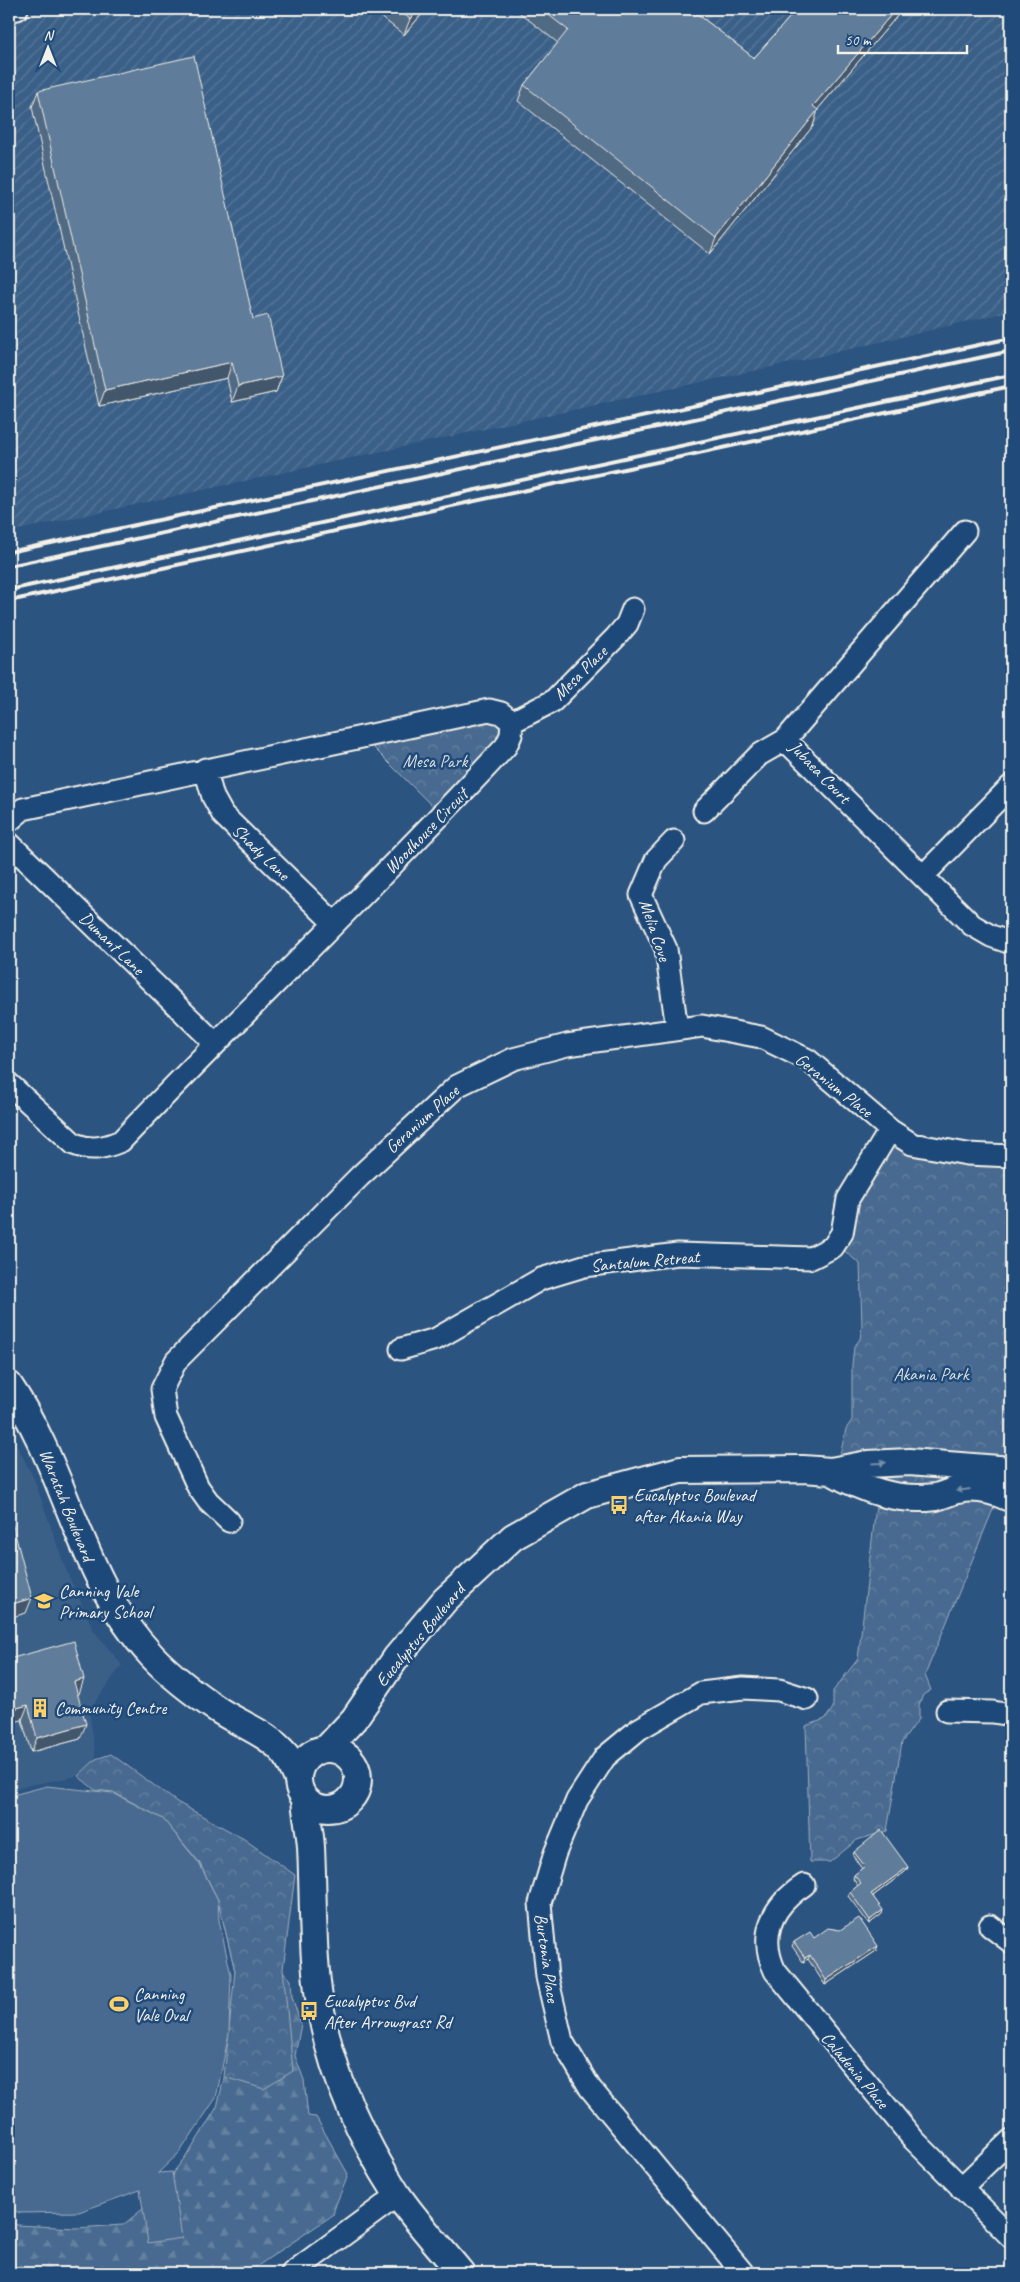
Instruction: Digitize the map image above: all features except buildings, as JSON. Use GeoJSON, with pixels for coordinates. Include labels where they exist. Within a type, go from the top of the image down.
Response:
{"type":"FeatureCollection","features":[{"type":"Feature","properties":{"kind":"street"},"geometry":{"type":"LineString","coordinates":[[9,10],[17,9]]}},
{"type":"Feature","properties":{"kind":"street","name":"Jubaea Court"},"geometry":{"type":"LineString","coordinates":[[965,531],[785,740],[972,925],[990,936],[1011,944]]}},
{"type":"Feature","properties":{"kind":"street","name":"Mesa Place"},"geometry":{"type":"LineString","coordinates":[[512,722],[553,701],[616,637],[627,624],[633,609]]}},
{"type":"Feature","properties":{"kind":"street"},"geometry":{"type":"LineString","coordinates":[[9,821],[23,809],[204,769],[489,710],[501,713],[512,722]]}},
{"type":"Feature","properties":{"kind":"street","name":"Woodhouse Circuit"},"geometry":{"type":"LineString","coordinates":[[12,1094],[74,1144],[86,1148],[103,1148],[121,1141],[215,1043],[420,838],[506,746],[511,735],[512,722]]}},
{"type":"Feature","properties":{"kind":"street"},"geometry":{"type":"LineString","coordinates":[[704,811],[759,755],[785,740]]}},
{"type":"Feature","properties":{"kind":"street","name":"Shady Lane"},"geometry":{"type":"LineString","coordinates":[[204,769],[213,797],[223,814],[334,923]]}},
{"type":"Feature","properties":{"kind":"street"},"geometry":{"type":"LineString","coordinates":[[923,876],[1011,786]]}},
{"type":"Feature","properties":{"kind":"street","name":"Melia Cove"},"geometry":{"type":"LineString","coordinates":[[674,841],[656,860],[642,895],[666,948],[677,1029]]}},
{"type":"Feature","properties":{"kind":"street","name":"Dumant Lane"},"geometry":{"type":"LineString","coordinates":[[9,843],[215,1043]]}},
{"type":"Feature","properties":{"kind":"street","name":"Geranium Place"},"geometry":{"type":"LineString","coordinates":[[229,1521],[208,1501],[198,1487],[166,1417],[162,1389],[176,1361],[360,1176],[457,1086],[513,1059],[567,1045],[702,1026],[761,1037],[808,1060],[890,1130],[912,1144],[967,1154],[1011,1156]]}},
{"type":"Feature","properties":{"kind":"street","name":"Santalum Retreat"},"geometry":{"type":"LineString","coordinates":[[401,1349],[436,1338],[542,1279],[584,1266],[678,1254],[811,1258],[832,1247],[842,1233],[848,1198],[890,1130]]}},
{"type":"Feature","properties":{"kind":"street","name":"Waratah Boulevard"},"geometry":{"type":"LineString","coordinates":[[9,1385],[21,1403],[49,1457],[82,1545],[99,1581],[134,1635],[152,1656],[198,1696],[222,1713],[265,1736],[286,1756],[301,1789]]}},
{"type":"Feature","properties":{"kind":"street","name":"Eucalyptus Boulevard"},"geometry":{"type":"LineString","coordinates":[[301,1789],[302,1764],[309,1756],[324,1750],[354,1719],[396,1658],[445,1600],[513,1537],[587,1495],[680,1470],[803,1468],[831,1470],[868,1464],[909,1462],[1011,1470]]}},
{"type":"Feature","properties":{"kind":"street","name":"Eucalyptus Boulevard"},"geometry":{"type":"LineString","coordinates":[[831,1470],[856,1485],[891,1497],[937,1496],[959,1489],[979,1488],[1011,1496]]}},
{"type":"Feature","properties":{"kind":"street","name":"Burtonia Place"},"geometry":{"type":"LineString","coordinates":[[742,2273],[590,2088],[562,2041],[547,1977],[540,1903],[555,1852],[577,1800],[605,1757],[639,1728],[701,1693],[743,1688],[779,1690],[807,1700]]}},
{"type":"Feature","properties":{"kind":"street"},"geometry":{"type":"LineString","coordinates":[[947,1712],[993,1712],[1011,1715]]}},
{"type":"Feature","properties":{"kind":"street"},"geometry":{"type":"LineString","coordinates":[[351,1760],[354,1719]]}},
{"type":"Feature","properties":{"kind":"street","name":"Waratah Boulevard"},"geometry":{"type":"LineString","coordinates":[[265,1736],[296,1740],[324,1750]]}},
{"type":"Feature","properties":{"kind":"street"},"geometry":{"type":"LineString","coordinates":[[301,1789],[322,1809],[342,1806],[351,1800],[357,1789],[358,1774],[351,1760],[343,1753],[324,1750]]}},
{"type":"Feature","properties":{"kind":"street"},"geometry":{"type":"LineString","coordinates":[[301,1789],[311,1846],[312,1935],[323,2021],[341,2081],[364,2139],[398,2195],[461,2273]]}},
{"type":"Feature","properties":{"kind":"street"},"geometry":{"type":"LineString","coordinates":[[311,1846],[332,1809]]}},
{"type":"Feature","properties":{"kind":"street","name":"Caladenia Place"},"geometry":{"type":"LineString","coordinates":[[804,1885],[783,1900],[772,1919],[768,1952],[775,1971],[898,2121],[961,2188],[1011,2237]]}},
{"type":"Feature","properties":{"kind":"street"},"geometry":{"type":"LineString","coordinates":[[990,1926],[1011,1942]]}},
{"type":"Feature","properties":{"kind":"street"},"geometry":{"type":"LineString","coordinates":[[961,2188],[1011,2140]]}},
{"type":"Feature","properties":{"kind":"street"},"geometry":{"type":"LineString","coordinates":[[292,2273],[398,2195]]}},
{"type":"Feature","properties":{"kind":"shaded area"},"geometry":{"type":"Polygon","coordinates":[[[9,9],[1011,9],[1011,311],[808,359],[9,532],[9,9]]]}},
{"type":"Feature","properties":{"kind":"shaded area","name":"Canning Vale Primary School"},"geometry":{"type":"Polygon","coordinates":[[[9,1430],[34,1479],[66,1570],[94,1631],[122,1665],[89,1710],[96,1759],[77,1776],[9,1789],[9,1430]]]}},
{"type":"Feature","properties":{"kind":"green space","name":"Mesa Park"},"geometry":{"type":"Polygon","coordinates":[[[483,715],[501,723],[504,735],[437,811],[373,747],[371,740],[483,715]]]}},
{"type":"Feature","properties":{"kind":"green space","name":"Akania Park"},"geometry":{"type":"Polygon","coordinates":[[[887,1134],[1011,1158],[1011,1476],[839,1459],[846,1429],[852,1420],[852,1364],[854,1347],[860,1339],[862,1326],[860,1264],[841,1248],[850,1202],[887,1134]]]}},
{"type":"Feature","properties":{"kind":"green space"},"geometry":{"type":"Polygon","coordinates":[[[860,1474],[967,1479],[1003,1485],[925,1675],[931,1690],[923,1695],[919,1705],[919,1719],[902,1742],[887,1831],[857,1840],[830,1862],[810,1862],[806,1726],[825,1719],[833,1708],[833,1691],[858,1659],[876,1506],[860,1474]]]}},
{"type":"Feature","properties":{"kind":"green space"},"geometry":{"type":"Polygon","coordinates":[[[111,1754],[177,1802],[244,1839],[295,1875],[283,1969],[293,2071],[264,2089],[224,2077],[235,1971],[218,1900],[199,1862],[163,1819],[113,1792],[95,1790],[78,1776],[96,1759],[111,1754]]]}},
{"type":"Feature","properties":{"kind":"green space","name":"Canning Vale Oval"},"geometry":{"type":"Polygon","coordinates":[[[47,1786],[113,1793],[163,1819],[199,1863],[218,1900],[219,1920],[231,1975],[229,2033],[216,2098],[180,2152],[158,2173],[172,2172],[182,2238],[148,2243],[140,2190],[79,2212],[20,2213],[9,2208],[9,1796],[47,1786]]]}},
{"type":"Feature","properties":{"kind":"green space"},"geometry":{"type":"Polygon","coordinates":[[[218,1900],[291,1980],[292,1997],[301,2024],[295,2056],[304,2080],[308,2116],[316,2117],[348,2174],[333,2215],[247,2273],[14,2273],[9,2266],[9,2220],[17,2225],[76,2228],[123,2225],[150,2203],[192,2148],[217,2107],[233,2041],[235,1971],[218,1900]]]}},
{"type":"Feature","properties":{"kind":"railway"},"geometry":{"type":"LineString","coordinates":[[9,552],[1011,338]]}},
{"type":"Feature","properties":{"kind":"railway"},"geometry":{"type":"LineString","coordinates":[[9,566],[1011,351]]}},
{"type":"Feature","properties":{"kind":"railway"},"geometry":{"type":"LineString","coordinates":[[9,590],[1011,375]]}},
{"type":"Feature","properties":{"kind":"railway"},"geometry":{"type":"LineString","coordinates":[[9,601],[1011,386]]}},
{"type":"Feature","properties":{"kind":"place","name":"Eucalyptus Boulevad after Akania Way"},"geometry":{"type":"Point","coordinates":[619,1505]}},
{"type":"Feature","properties":{"kind":"place","name":"Canning Vale Primary School"},"geometry":{"type":"Point","coordinates":[44,1601]}},
{"type":"Feature","properties":{"kind":"place","name":"Community Centre"},"geometry":{"type":"Point","coordinates":[40,1708]}},
{"type":"Feature","properties":{"kind":"place","name":"Canning Vale Oval"},"geometry":{"type":"Point","coordinates":[119,2004]}},
{"type":"Feature","properties":{"kind":"place","name":"Eucalyptus Bvd After Arrowgrass Rd"},"geometry":{"type":"Point","coordinates":[309,2011]}}]}
